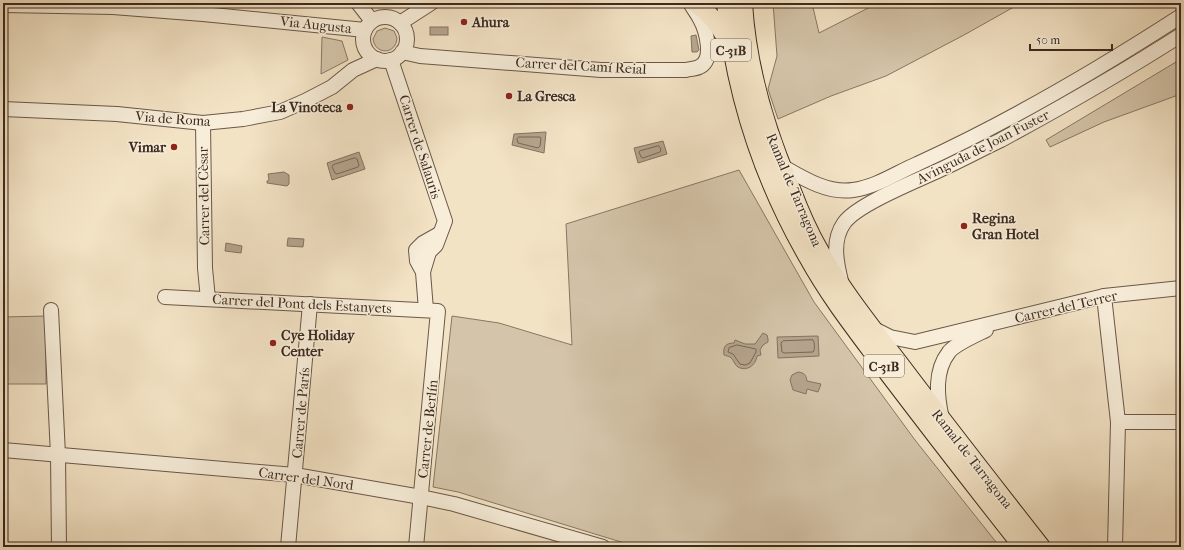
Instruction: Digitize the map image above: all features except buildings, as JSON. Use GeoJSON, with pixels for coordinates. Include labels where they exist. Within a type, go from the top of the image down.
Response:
{"type":"FeatureCollection","features":[{"type":"Feature","properties":{"kind":"main road","name":"Ramal de Tarragona"},"geometry":{"type":"LineString","coordinates":[[726,3],[731,48],[773,161],[786,215],[808,257],[833,299],[1023,547]]}},
{"type":"Feature","properties":{"kind":"main road","name":"Ramal de Tarragona"},"geometry":{"type":"LineString","coordinates":[[743,3],[749,95]]}},
{"type":"Feature","properties":{"kind":"main road","name":"C-31B"},"geometry":{"type":"LineString","coordinates":[[693,6],[705,10],[718,25],[731,48]]}},
{"type":"Feature","properties":{"kind":"main road","name":"Ramal de Tarragona"},"geometry":{"type":"LineString","coordinates":[[773,161],[799,209],[818,249],[843,289],[942,421],[1041,547]]}},
{"type":"Feature","properties":{"kind":"street"},"geometry":{"type":"LineString","coordinates":[[358,3],[368,26]]}},
{"type":"Feature","properties":{"kind":"street"},"geometry":{"type":"LineString","coordinates":[[400,23],[431,3]]}},
{"type":"Feature","properties":{"kind":"street","name":"Via Augusta"},"geometry":{"type":"LineString","coordinates":[[3,5],[99,5],[202,8],[368,26]]}},
{"type":"Feature","properties":{"kind":"street","name":"Carrer del Camí Reial"},"geometry":{"type":"LineString","coordinates":[[390,57],[420,56],[601,70],[686,70],[700,67],[704,63],[708,54],[704,28],[693,6]]}},
{"type":"Feature","properties":{"kind":"street","name":"Avinguda de Joan Fuster"},"geometry":{"type":"LineString","coordinates":[[773,161],[809,181],[833,189],[853,190],[875,185],[943,152],[1053,95],[1129,50],[1181,16]]}},
{"type":"Feature","properties":{"kind":"street"},"geometry":{"type":"LineString","coordinates":[[390,17],[400,23],[407,34],[406,47],[390,57],[372,56],[365,47],[364,41],[368,26],[377,18],[390,17]]}},
{"type":"Feature","properties":{"kind":"street","name":"Avinguda de Joan Fuster"},"geometry":{"type":"LineString","coordinates":[[843,289],[837,265],[835,245],[838,234],[844,222],[850,215],[880,198],[947,167],[1056,110],[1150,55],[1181,34]]}},
{"type":"Feature","properties":{"kind":"street","name":"Via de Roma"},"geometry":{"type":"LineString","coordinates":[[3,108],[117,114],[203,123],[243,119],[280,112],[332,87],[353,70],[390,57]]}},
{"type":"Feature","properties":{"kind":"street","name":"Carrer de Salauris"},"geometry":{"type":"LineString","coordinates":[[390,57],[445,221],[436,245],[429,252],[423,272],[432,310]]}},
{"type":"Feature","properties":{"kind":"street","name":"Carrer del Cèsar"},"geometry":{"type":"LineString","coordinates":[[203,123],[205,268],[208,299]]}},
{"type":"Feature","properties":{"kind":"street","name":"Carrer del Terrer"},"geometry":{"type":"LineString","coordinates":[[872,327],[890,337],[915,342],[1104,296],[1181,288]]}},
{"type":"Feature","properties":{"kind":"street"},"geometry":{"type":"LineString","coordinates":[[1104,296],[1118,422],[1115,547]]}},
{"type":"Feature","properties":{"kind":"street","name":"Carrer del Pont dels Estanyets"},"geometry":{"type":"LineString","coordinates":[[165,297],[432,310]]}},
{"type":"Feature","properties":{"kind":"street","name":"Carrer de París"},"geometry":{"type":"LineString","coordinates":[[288,547],[310,304]]}},
{"type":"Feature","properties":{"kind":"street"},"geometry":{"type":"LineString","coordinates":[[52,310],[58,455],[59,547]]}},
{"type":"Feature","properties":{"kind":"street","name":"Carrer de Berlín"},"geometry":{"type":"LineString","coordinates":[[416,547],[421,497],[432,310]]}},
{"type":"Feature","properties":{"kind":"street","name":"Carrer del Terrer"},"geometry":{"type":"LineString","coordinates":[[942,421],[937,388],[938,377],[942,364],[949,352],[999,322]]}},
{"type":"Feature","properties":{"kind":"street"},"geometry":{"type":"LineString","coordinates":[[1118,422],[1181,422]]}},
{"type":"Feature","properties":{"kind":"street","name":"Carrer del Nord"},"geometry":{"type":"LineString","coordinates":[[3,450],[295,475],[454,504],[603,547]]}},
{"type":"Feature","properties":{"kind":"shaded area"},"geometry":{"type":"Polygon","coordinates":[[[773,3],[812,3],[819,33],[878,3],[1021,3],[886,76],[831,96],[778,119],[768,89],[777,56],[773,3]]]}},
{"type":"Feature","properties":{"kind":"shaded area"},"geometry":{"type":"Polygon","coordinates":[[[385,28],[394,31],[397,38],[396,44],[393,48],[385,51],[377,48],[373,39],[377,31],[385,28]]]}},
{"type":"Feature","properties":{"kind":"shaded area"},"geometry":{"type":"Polygon","coordinates":[[[322,37],[342,41],[348,60],[321,74],[322,37]]]}},
{"type":"Feature","properties":{"kind":"shaded area"},"geometry":{"type":"Polygon","coordinates":[[[1181,59],[1181,94],[1104,122],[1050,147],[1046,140],[1181,59]]]}},
{"type":"Feature","properties":{"kind":"shaded area"},"geometry":{"type":"Polygon","coordinates":[[[739,170],[814,302],[915,440],[1000,547],[632,547],[621,542],[458,492],[433,487],[452,316],[499,323],[572,345],[566,224],[739,170]]]}},
{"type":"Feature","properties":{"kind":"shaded area"},"geometry":{"type":"Polygon","coordinates":[[[46,316],[46,384],[3,384],[3,317],[46,316]]]}},
{"type":"Feature","properties":{"kind":"water"},"geometry":{"type":"Polygon","coordinates":[[[430,27],[448,27],[448,35],[430,35],[430,27]]]}},
{"type":"Feature","properties":{"kind":"water"},"geometry":{"type":"Polygon","coordinates":[[[696,35],[699,50],[697,52],[692,52],[691,36],[696,35]]]}},
{"type":"Feature","properties":{"kind":"water"},"geometry":{"type":"Polygon","coordinates":[[[546,132],[544,153],[512,145],[514,134],[546,132]]]}},
{"type":"Feature","properties":{"kind":"water"},"geometry":{"type":"Polygon","coordinates":[[[663,141],[667,154],[638,163],[634,148],[663,141]]]}},
{"type":"Feature","properties":{"kind":"water"},"geometry":{"type":"Polygon","coordinates":[[[359,152],[365,169],[332,180],[327,163],[359,152]]]}},
{"type":"Feature","properties":{"kind":"water"},"geometry":{"type":"Polygon","coordinates":[[[284,172],[289,175],[289,184],[287,186],[267,183],[269,180],[268,174],[284,172]]]}},
{"type":"Feature","properties":{"kind":"water"},"geometry":{"type":"Polygon","coordinates":[[[288,238],[304,239],[303,247],[287,246],[288,238]]]}},
{"type":"Feature","properties":{"kind":"water"},"geometry":{"type":"Polygon","coordinates":[[[226,243],[242,246],[241,253],[225,251],[226,243]]]}},
{"type":"Feature","properties":{"kind":"water"},"geometry":{"type":"Polygon","coordinates":[[[763,333],[767,335],[768,342],[763,345],[760,350],[761,355],[757,356],[755,362],[750,367],[745,369],[738,367],[729,356],[724,355],[725,346],[734,343],[735,340],[745,344],[755,344],[763,333]]]}},
{"type":"Feature","properties":{"kind":"water"},"geometry":{"type":"Polygon","coordinates":[[[818,336],[819,356],[778,358],[777,337],[818,336]]]}},
{"type":"Feature","properties":{"kind":"water"},"geometry":{"type":"Polygon","coordinates":[[[798,372],[804,374],[807,381],[821,384],[818,392],[807,389],[806,394],[793,390],[790,380],[792,375],[798,372]]]}},
{"type":"Feature","properties":{"kind":"place","name":"Ahura"},"geometry":{"type":"Point","coordinates":[464,22]}},
{"type":"Feature","properties":{"kind":"place","name":"La Gresca"},"geometry":{"type":"Point","coordinates":[509,96]}},
{"type":"Feature","properties":{"kind":"place","name":"La Vinoteca"},"geometry":{"type":"Point","coordinates":[350,107]}},
{"type":"Feature","properties":{"kind":"place","name":"Vimar"},"geometry":{"type":"Point","coordinates":[174,147]}},
{"type":"Feature","properties":{"kind":"place","name":"Regina Gran Hotel"},"geometry":{"type":"Point","coordinates":[964,226]}},
{"type":"Feature","properties":{"kind":"place","name":"Cye Holiday Center"},"geometry":{"type":"Point","coordinates":[273,343]}}]}
